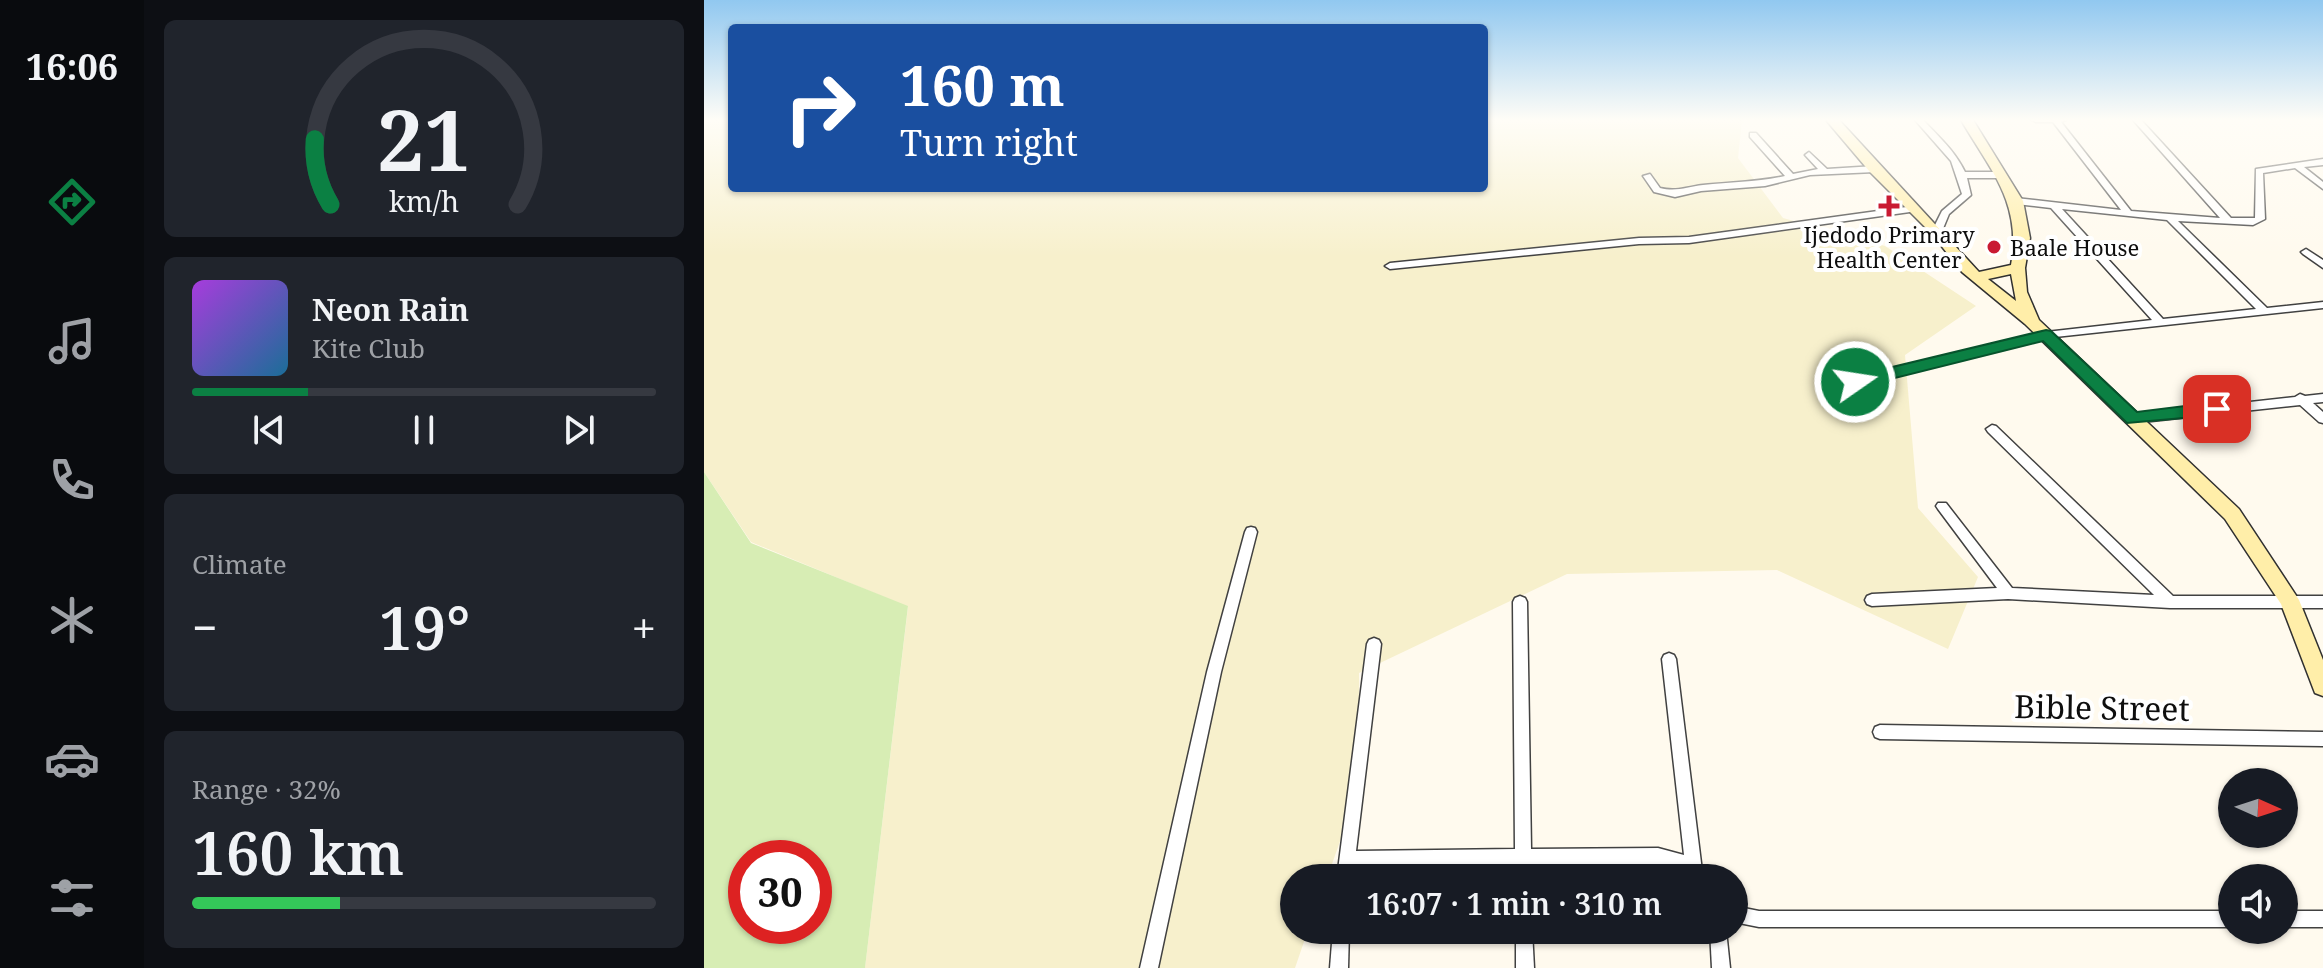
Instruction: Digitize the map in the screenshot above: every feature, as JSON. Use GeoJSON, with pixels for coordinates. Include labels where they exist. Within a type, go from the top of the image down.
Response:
{"type":"FeatureCollection","features":[{"type":"Feature","properties":{"kind":"street"},"geometry":{"type":"LineString","coordinates":[[1780,165],[1791,177]]}},
{"type":"Feature","properties":{"kind":"street"},"geometry":{"type":"LineString","coordinates":[[1819,165],[1824,170]]}},
{"type":"Feature","properties":{"kind":"street"},"geometry":{"type":"LineString","coordinates":[[1872,165],[1937,231],[1976,277],[2039,329],[2185,465],[2232,514],[2289,600],[2323,686]]}},
{"type":"Feature","properties":{"kind":"street"},"geometry":{"type":"LineString","coordinates":[[1937,231],[1952,205],[1967,195],[1965,175],[1959,165]]}},
{"type":"Feature","properties":{"kind":"street"},"geometry":{"type":"LineString","coordinates":[[1995,165],[2016,201],[2023,238],[2018,268],[2020,292],[2039,329]]}},
{"type":"Feature","properties":{"kind":"street"},"geometry":{"type":"LineString","coordinates":[[2090,165],[2127,212]]}},
{"type":"Feature","properties":{"kind":"street"},"geometry":{"type":"LineString","coordinates":[[2178,165],[2229,222]]}},
{"type":"Feature","properties":{"kind":"street"},"geometry":{"type":"LineString","coordinates":[[2016,201],[2170,218],[2229,222],[2260,219],[2259,171],[2302,165]]}},
{"type":"Feature","properties":{"kind":"street"},"geometry":{"type":"LineString","coordinates":[[2297,166],[2323,186]]}},
{"type":"Feature","properties":{"kind":"street"},"geometry":{"type":"LineString","coordinates":[[1647,176],[1657,190],[1675,194],[1824,170],[1875,169]]}},
{"type":"Feature","properties":{"kind":"street"},"geometry":{"type":"LineString","coordinates":[[1965,175],[2001,175]]}},
{"type":"Feature","properties":{"kind":"street"},"geometry":{"type":"LineString","coordinates":[[2054,205],[2159,321]]}},
{"type":"Feature","properties":{"kind":"street"},"geometry":{"type":"LineString","coordinates":[[1390,266],[1639,241],[1689,240],[1914,209]]}},
{"type":"Feature","properties":{"kind":"street"},"geometry":{"type":"LineString","coordinates":[[2170,218],[2265,312]]}},
{"type":"Feature","properties":{"kind":"street"},"geometry":{"type":"LineString","coordinates":[[2306,252],[2323,265]]}},
{"type":"Feature","properties":{"kind":"street"},"geometry":{"type":"LineString","coordinates":[[1976,277],[2018,268]]}},
{"type":"Feature","properties":{"kind":"street"},"geometry":{"type":"LineString","coordinates":[[1855,382],[2039,329],[2323,305]]}},
{"type":"Feature","properties":{"kind":"street"},"geometry":{"type":"LineString","coordinates":[[2133,419],[2300,398],[2323,398]]}},
{"type":"Feature","properties":{"kind":"street"},"geometry":{"type":"LineString","coordinates":[[2300,398],[2323,418]]}},
{"type":"Feature","properties":{"kind":"street"},"geometry":{"type":"LineString","coordinates":[[1992,429],[2170,602]]}},
{"type":"Feature","properties":{"kind":"street"},"geometry":{"type":"LineString","coordinates":[[1942,506],[2008,593]]}},
{"type":"Feature","properties":{"kind":"street"},"geometry":{"type":"LineString","coordinates":[[1149,968],[1214,672],[1251,532]]}},
{"type":"Feature","properties":{"kind":"street"},"geometry":{"type":"LineString","coordinates":[[1872,600],[2008,593],[2170,602],[2323,602]]}},
{"type":"Feature","properties":{"kind":"street"},"geometry":{"type":"LineString","coordinates":[[1520,602],[1522,864]]}},
{"type":"Feature","properties":{"kind":"street"},"geometry":{"type":"LineString","coordinates":[[1346,864],[1374,644]]}},
{"type":"Feature","properties":{"kind":"street"},"geometry":{"type":"LineString","coordinates":[[1669,659],[1694,864]]}},
{"type":"Feature","properties":{"kind":"street","name":"Bible Street"},"geometry":{"type":"LineString","coordinates":[[1880,732],[2323,739]]}},
{"type":"Feature","properties":{"kind":"street"},"geometry":{"type":"LineString","coordinates":[[1346,859],[1658,856],[1683,864]]}},
{"type":"Feature","properties":{"kind":"street"},"geometry":{"type":"LineString","coordinates":[[1748,917],[2218,919]]}},
{"type":"Feature","properties":{"kind":"street"},"geometry":{"type":"LineString","coordinates":[[2298,919],[2323,919]]}},
{"type":"Feature","properties":{"kind":"street"},"geometry":{"type":"LineString","coordinates":[[1339,968],[1340,944]]}},
{"type":"Feature","properties":{"kind":"street"},"geometry":{"type":"LineString","coordinates":[[1524,944],[1525,968]]}},
{"type":"Feature","properties":{"kind":"street"},"geometry":{"type":"LineString","coordinates":[[1719,944],[1721,968]]}},
{"type":"Feature","properties":{"kind":"shaded area"},"geometry":{"type":"Polygon","coordinates":[[[704,165],[728,165],[728,192],[1488,192],[1488,165],[1743,165],[1783,218],[1885,246],[1976,306],[1905,355],[1918,508],[1978,577],[1948,649],[1777,570],[1567,574],[1359,673],[1360,785],[1332,864],[1280,864],[1280,944],[1303,944],[1295,968],[865,968],[908,607],[751,542],[704,472],[704,165]]]}},
{"type":"Feature","properties":{"kind":"green space"},"geometry":{"type":"Polygon","coordinates":[[[704,472],[751,543],[908,606],[865,968],[704,968],[704,472]]]}},
{"type":"Feature","properties":{"kind":"place","name":"Ijedodo Primary Health Center"},"geometry":{"type":"Point","coordinates":[1889,206]}},
{"type":"Feature","properties":{"kind":"place","name":"Baale House"},"geometry":{"type":"Point","coordinates":[1994,247]}},
{"type":"Feature","properties":{"kind":"route"},"geometry":{"type":"LineString","coordinates":[[1855,382],[2046,335],[2133,419],[2217,409]]}}]}
